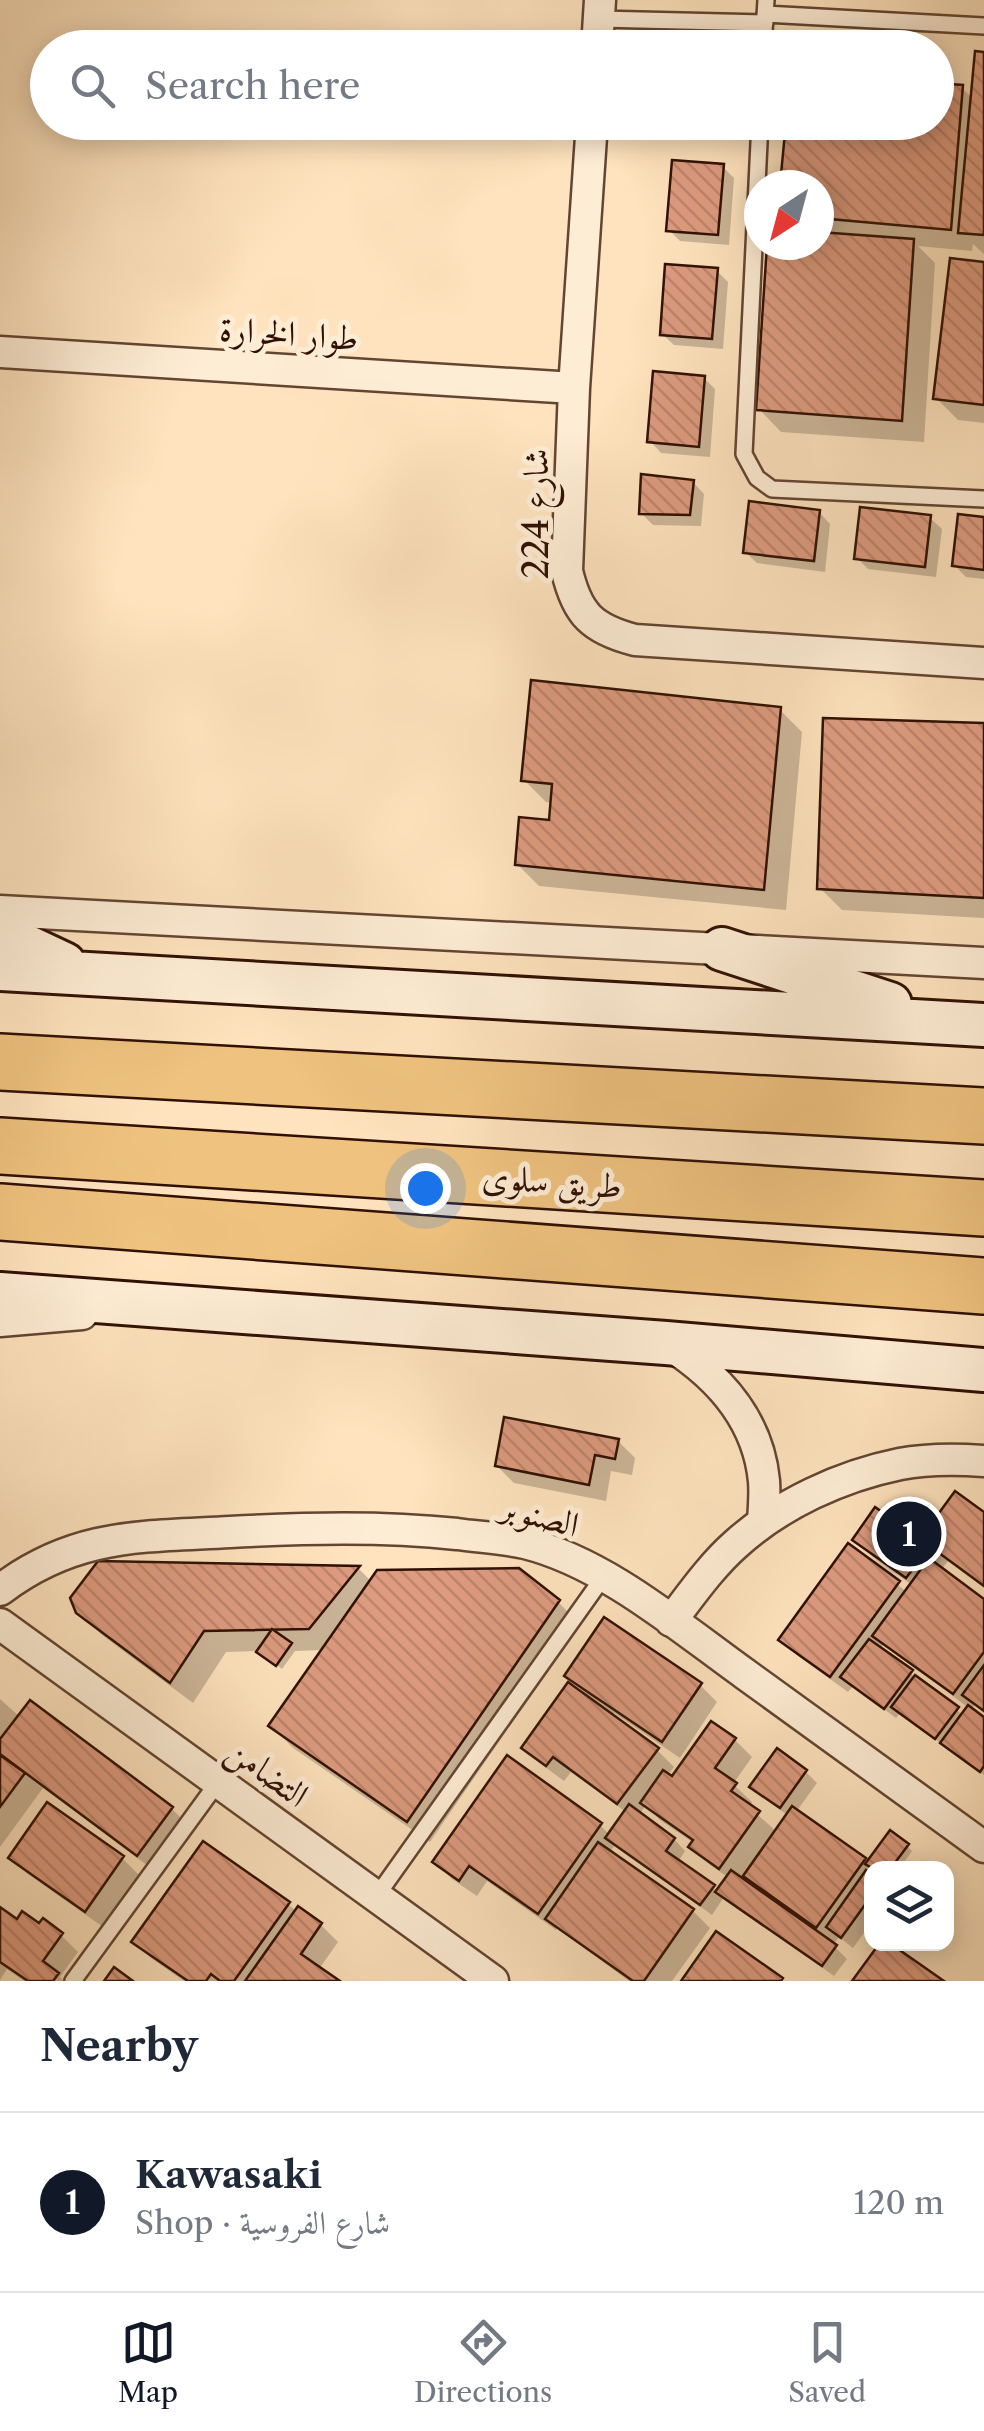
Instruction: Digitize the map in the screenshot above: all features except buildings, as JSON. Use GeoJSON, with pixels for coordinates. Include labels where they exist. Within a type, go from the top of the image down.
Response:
{"type":"FeatureCollection","features":[{"type":"Feature","properties":{"kind":"highway"},"geometry":{"type":"LineString","coordinates":[[0,1062],[984,1116]]}},
{"type":"Feature","properties":{"kind":"highway","name":"طريق سلوى"},"geometry":{"type":"LineString","coordinates":[[0,1146],[984,1208]]}},
{"type":"Feature","properties":{"kind":"highway"},"geometry":{"type":"LineString","coordinates":[[0,1212],[984,1286]]}},
{"type":"Feature","properties":{"kind":"main road"},"geometry":{"type":"LineString","coordinates":[[0,934],[82,973]]}},
{"type":"Feature","properties":{"kind":"main road"},"geometry":{"type":"LineString","coordinates":[[722,950],[966,1024]]}},
{"type":"Feature","properties":{"kind":"main road"},"geometry":{"type":"LineString","coordinates":[[0,969],[966,1024]]}},
{"type":"Feature","properties":{"kind":"main road"},"geometry":{"type":"LineString","coordinates":[[0,1294],[984,1370]]}},
{"type":"Feature","properties":{"kind":"street","name":"شارع 224"},"geometry":{"type":"LineString","coordinates":[[591,140],[574,388],[567,571],[574,599],[588,618],[610,633],[635,640],[984,663]]}},
{"type":"Feature","properties":{"kind":"street","name":"طوار الخرارة"},"geometry":{"type":"LineString","coordinates":[[0,352],[574,388]]}},
{"type":"Feature","properties":{"kind":"street"},"geometry":{"type":"LineString","coordinates":[[0,911],[984,964]]}},
{"type":"Feature","properties":{"kind":"street"},"geometry":{"type":"LineString","coordinates":[[0,1320],[163,1306]]}},
{"type":"Feature","properties":{"kind":"street"},"geometry":{"type":"LineString","coordinates":[[666,1343],[709,1373],[742,1415],[756,1447],[764,1482],[763,1521]]}},
{"type":"Feature","properties":{"kind":"street"},"geometry":{"type":"LineString","coordinates":[[671,1621],[732,1547],[763,1521],[832,1484],[901,1464],[984,1461]]}},
{"type":"Feature","properties":{"kind":"street","name":"الصنوبر"},"geometry":{"type":"LineString","coordinates":[[0,1590],[50,1560],[78,1548],[120,1538],[324,1528],[411,1530],[524,1543],[565,1556],[604,1576],[984,1847]]}},
{"type":"Feature","properties":{"kind":"street","name":"التضامن"},"geometry":{"type":"LineString","coordinates":[[0,1624],[492,1981]]}},
{"type":"Feature","properties":{"kind":"lane"},"geometry":{"type":"LineString","coordinates":[[599,22],[765,12],[984,26]]}},
{"type":"Feature","properties":{"kind":"lane"},"geometry":{"type":"LineString","coordinates":[[759,140],[744,454],[757,478],[772,489],[984,499]]}},
{"type":"Feature","properties":{"kind":"lane"},"geometry":{"type":"LineString","coordinates":[[376,1896],[604,1576]]}},
{"type":"Feature","properties":{"kind":"lane"},"geometry":{"type":"LineString","coordinates":[[73,1981],[218,1782]]}},
{"type":"Feature","properties":{"kind":"place","name":"Kawasaki"},"geometry":{"type":"Point","coordinates":[909,1534]}}]}
